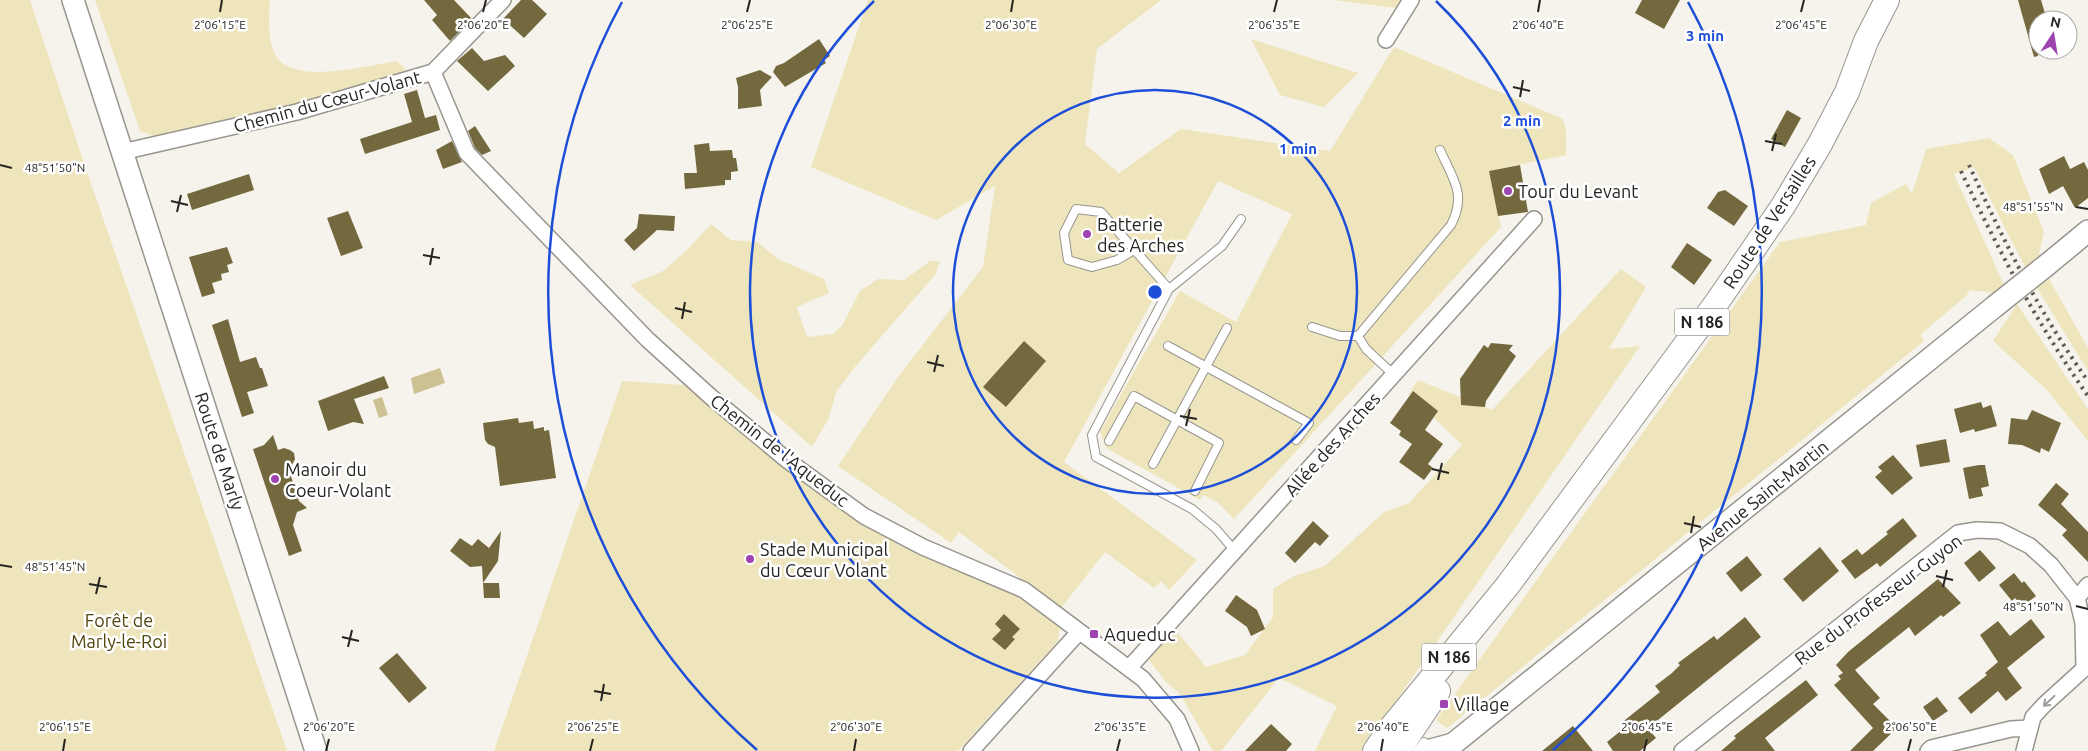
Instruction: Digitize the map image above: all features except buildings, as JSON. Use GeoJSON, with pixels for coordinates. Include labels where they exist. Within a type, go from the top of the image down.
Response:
{"type":"FeatureCollection","features":[{"type":"Feature","properties":{"kind":"main road","name":"Route de Versailles"},"geometry":{"type":"LineString","coordinates":[[1866,41],[1875,0]]}},
{"type":"Feature","properties":{"kind":"main road","name":"Route de Versailles"},"geometry":{"type":"LineString","coordinates":[[1375,751],[1414,744],[1508,585],[1715,304],[1783,206],[1820,144],[1847,92],[1866,41],[1887,0]]}},
{"type":"Feature","properties":{"kind":"street","name":"Route de Marly"},"geometry":{"type":"LineString","coordinates":[[73,0],[316,751]]}},
{"type":"Feature","properties":{"kind":"street","name":"Chemin du Cœur-Volant"},"geometry":{"type":"LineString","coordinates":[[122,152],[297,112],[433,72],[503,0]]}},
{"type":"Feature","properties":{"kind":"street"},"geometry":{"type":"LineString","coordinates":[[1386,40],[1411,0]]}},
{"type":"Feature","properties":{"kind":"street","name":"Chemin de l'Aqueduc"},"geometry":{"type":"LineString","coordinates":[[433,72],[467,153],[647,339],[711,397],[787,460],[864,516],[923,547],[1024,590],[1143,679],[1177,719],[1191,751]]}},
{"type":"Feature","properties":{"kind":"street","name":"Allée des Arches"},"geometry":{"type":"LineString","coordinates":[[1129,668],[1534,219]]}},
{"type":"Feature","properties":{"kind":"street","name":"Avenue Saint-Martin"},"geometry":{"type":"LineString","coordinates":[[1414,744],[1453,744],[2088,231]]}},
{"type":"Feature","properties":{"kind":"street","name":"Rue du Professeur Guyon"},"geometry":{"type":"LineString","coordinates":[[1682,751],[1958,533],[1977,530],[2000,531],[2030,546],[2051,565],[2077,598]]}},
{"type":"Feature","properties":{"kind":"street"},"geometry":{"type":"LineString","coordinates":[[2024,751],[2033,717],[2086,667],[2083,623],[2077,598],[2088,585]]}},
{"type":"Feature","properties":{"kind":"street"},"geometry":{"type":"LineString","coordinates":[[971,751],[1079,632]]}},
{"type":"Feature","properties":{"kind":"street"},"geometry":{"type":"LineString","coordinates":[[1928,751],[1931,748],[2011,729],[2029,728]]}},
{"type":"Feature","properties":{"kind":"lane"},"geometry":{"type":"LineString","coordinates":[[1358,336],[1451,225],[1458,213],[1460,199],[1456,185],[1440,150]]}},
{"type":"Feature","properties":{"kind":"lane"},"geometry":{"type":"LineString","coordinates":[[1134,250],[1117,260],[1092,267],[1068,260],[1064,232],[1076,209],[1101,212],[1169,289]]}},
{"type":"Feature","properties":{"kind":"lane"},"geometry":{"type":"LineString","coordinates":[[1235,550],[1216,529],[1192,509],[1096,456],[1092,435],[1169,289],[1222,246],[1241,219]]}},
{"type":"Feature","properties":{"kind":"lane"},"geometry":{"type":"LineString","coordinates":[[1153,464],[1227,328]]}},
{"type":"Feature","properties":{"kind":"lane"},"geometry":{"type":"LineString","coordinates":[[1312,328],[1340,336],[1358,336]]}},
{"type":"Feature","properties":{"kind":"lane"},"geometry":{"type":"LineString","coordinates":[[1358,336],[1366,349],[1394,375]]}},
{"type":"Feature","properties":{"kind":"lane"},"geometry":{"type":"LineString","coordinates":[[1168,346],[1309,423],[1296,440]]}},
{"type":"Feature","properties":{"kind":"lane"},"geometry":{"type":"LineString","coordinates":[[1109,441],[1134,396],[1219,443],[1195,491]]}},
{"type":"Feature","properties":{"kind":"green space","name":"Forêt de Marly-le-Roi"},"geometry":{"type":"Polygon","coordinates":[[[0,0],[30,0],[84,163],[287,751],[0,751],[0,0]]]}},
{"type":"Feature","properties":{"kind":"green space"},"geometry":{"type":"Polygon","coordinates":[[[95,0],[270,0],[269,29],[271,43],[276,56],[285,65],[299,70],[315,72],[351,69],[397,61],[410,74],[292,107],[154,136],[140,131],[95,0]]]}},
{"type":"Feature","properties":{"kind":"green space"},"geometry":{"type":"Polygon","coordinates":[[[868,0],[1161,0],[1097,49],[1085,144],[1119,173],[1181,129],[1330,151],[1394,47],[1563,119],[1566,129],[1566,155],[1489,171],[1501,227],[1234,519],[1217,502],[1203,495],[1200,500],[1106,448],[1100,431],[1180,291],[1236,322],[1292,214],[1218,181],[1064,462],[1197,560],[1169,590],[1161,581],[1154,588],[1105,552],[1061,608],[959,532],[951,543],[838,466],[898,377],[983,267],[995,186],[936,220],[811,167],[868,0]]]}},
{"type":"Feature","properties":{"kind":"green space"},"geometry":{"type":"Polygon","coordinates":[[[1334,0],[1401,0],[1396,8],[1334,0]]]}},
{"type":"Feature","properties":{"kind":"green space"},"geometry":{"type":"Polygon","coordinates":[[[1251,39],[1358,73],[1324,107],[1280,95],[1251,39]]]}},
{"type":"Feature","properties":{"kind":"green space"},"geometry":{"type":"Polygon","coordinates":[[[1989,138],[2013,155],[2044,232],[2039,254],[2041,258],[2026,269],[1974,167],[1954,174],[2004,285],[1993,293],[1970,290],[1967,295],[1921,334],[1924,341],[1447,728],[1436,720],[1780,242],[1866,225],[1871,203],[1906,184],[1912,194],[1926,149],[1989,138]]]}},
{"type":"Feature","properties":{"kind":"green space"},"geometry":{"type":"Polygon","coordinates":[[[711,224],[731,240],[757,242],[780,260],[824,279],[829,293],[797,307],[807,337],[833,334],[842,326],[860,291],[878,279],[904,280],[930,261],[940,261],[935,275],[854,368],[836,392],[829,418],[812,447],[630,285],[663,271],[688,249],[711,224]]]}},
{"type":"Feature","properties":{"kind":"green space"},"geometry":{"type":"Polygon","coordinates":[[[1621,269],[1646,287],[1609,349],[1640,346],[1362,751],[1315,751],[1337,706],[1279,678],[1221,751],[1213,751],[1180,694],[1165,681],[1149,660],[1173,627],[1206,667],[1245,655],[1273,617],[1273,589],[1294,576],[1325,566],[1384,512],[1409,503],[1462,445],[1409,394],[1418,380],[1492,410],[1621,269]]]}},
{"type":"Feature","properties":{"kind":"green space"},"geometry":{"type":"Polygon","coordinates":[[[2049,279],[2088,348],[2088,371],[2037,288],[2049,279]]]}},
{"type":"Feature","properties":{"kind":"green space"},"geometry":{"type":"Polygon","coordinates":[[[2017,304],[2088,409],[2088,441],[2046,389],[1993,341],[2017,304]]]}},
{"type":"Feature","properties":{"kind":"green space","name":"Stade Municipal du Cœur Volant"},"geometry":{"type":"Polygon","coordinates":[[[622,381],[685,385],[773,459],[840,509],[877,531],[1014,593],[1060,627],[1058,641],[958,751],[494,751],[622,381]]]}},
{"type":"Feature","properties":{"kind":"shaded area"},"geometry":{"type":"Polygon","coordinates":[[[440,368],[445,383],[414,394],[411,378],[440,368]]]}},
{"type":"Feature","properties":{"kind":"shaded area"},"geometry":{"type":"Polygon","coordinates":[[[382,397],[388,415],[379,418],[373,400],[382,397]]]}},
{"type":"Feature","properties":{"kind":"railway"},"geometry":{"type":"LineString","coordinates":[[1969,165],[2023,276],[2070,356],[2088,381]]}},
{"type":"Feature","properties":{"kind":"railway"},"geometry":{"type":"LineString","coordinates":[[1961,171],[1989,230],[2020,286],[2052,342],[2088,396]]}},
{"type":"Feature","properties":{"kind":"place","name":"Tour du Levant"},"geometry":{"type":"Point","coordinates":[1508,191]}},
{"type":"Feature","properties":{"kind":"place","name":"Batterie des Arches"},"geometry":{"type":"Point","coordinates":[1087,234]}},
{"type":"Feature","properties":{"kind":"place","name":"Manoir du Coeur-Volant"},"geometry":{"type":"Point","coordinates":[275,479]}},
{"type":"Feature","properties":{"kind":"place","name":"Stade Municipal du Cœur Volant"},"geometry":{"type":"Point","coordinates":[750,559]}},
{"type":"Feature","properties":{"kind":"place","name":"Aqueduc"},"geometry":{"type":"Point","coordinates":[1094,634]}},
{"type":"Feature","properties":{"kind":"place","name":"Village"},"geometry":{"type":"Point","coordinates":[1444,704]}}]}
